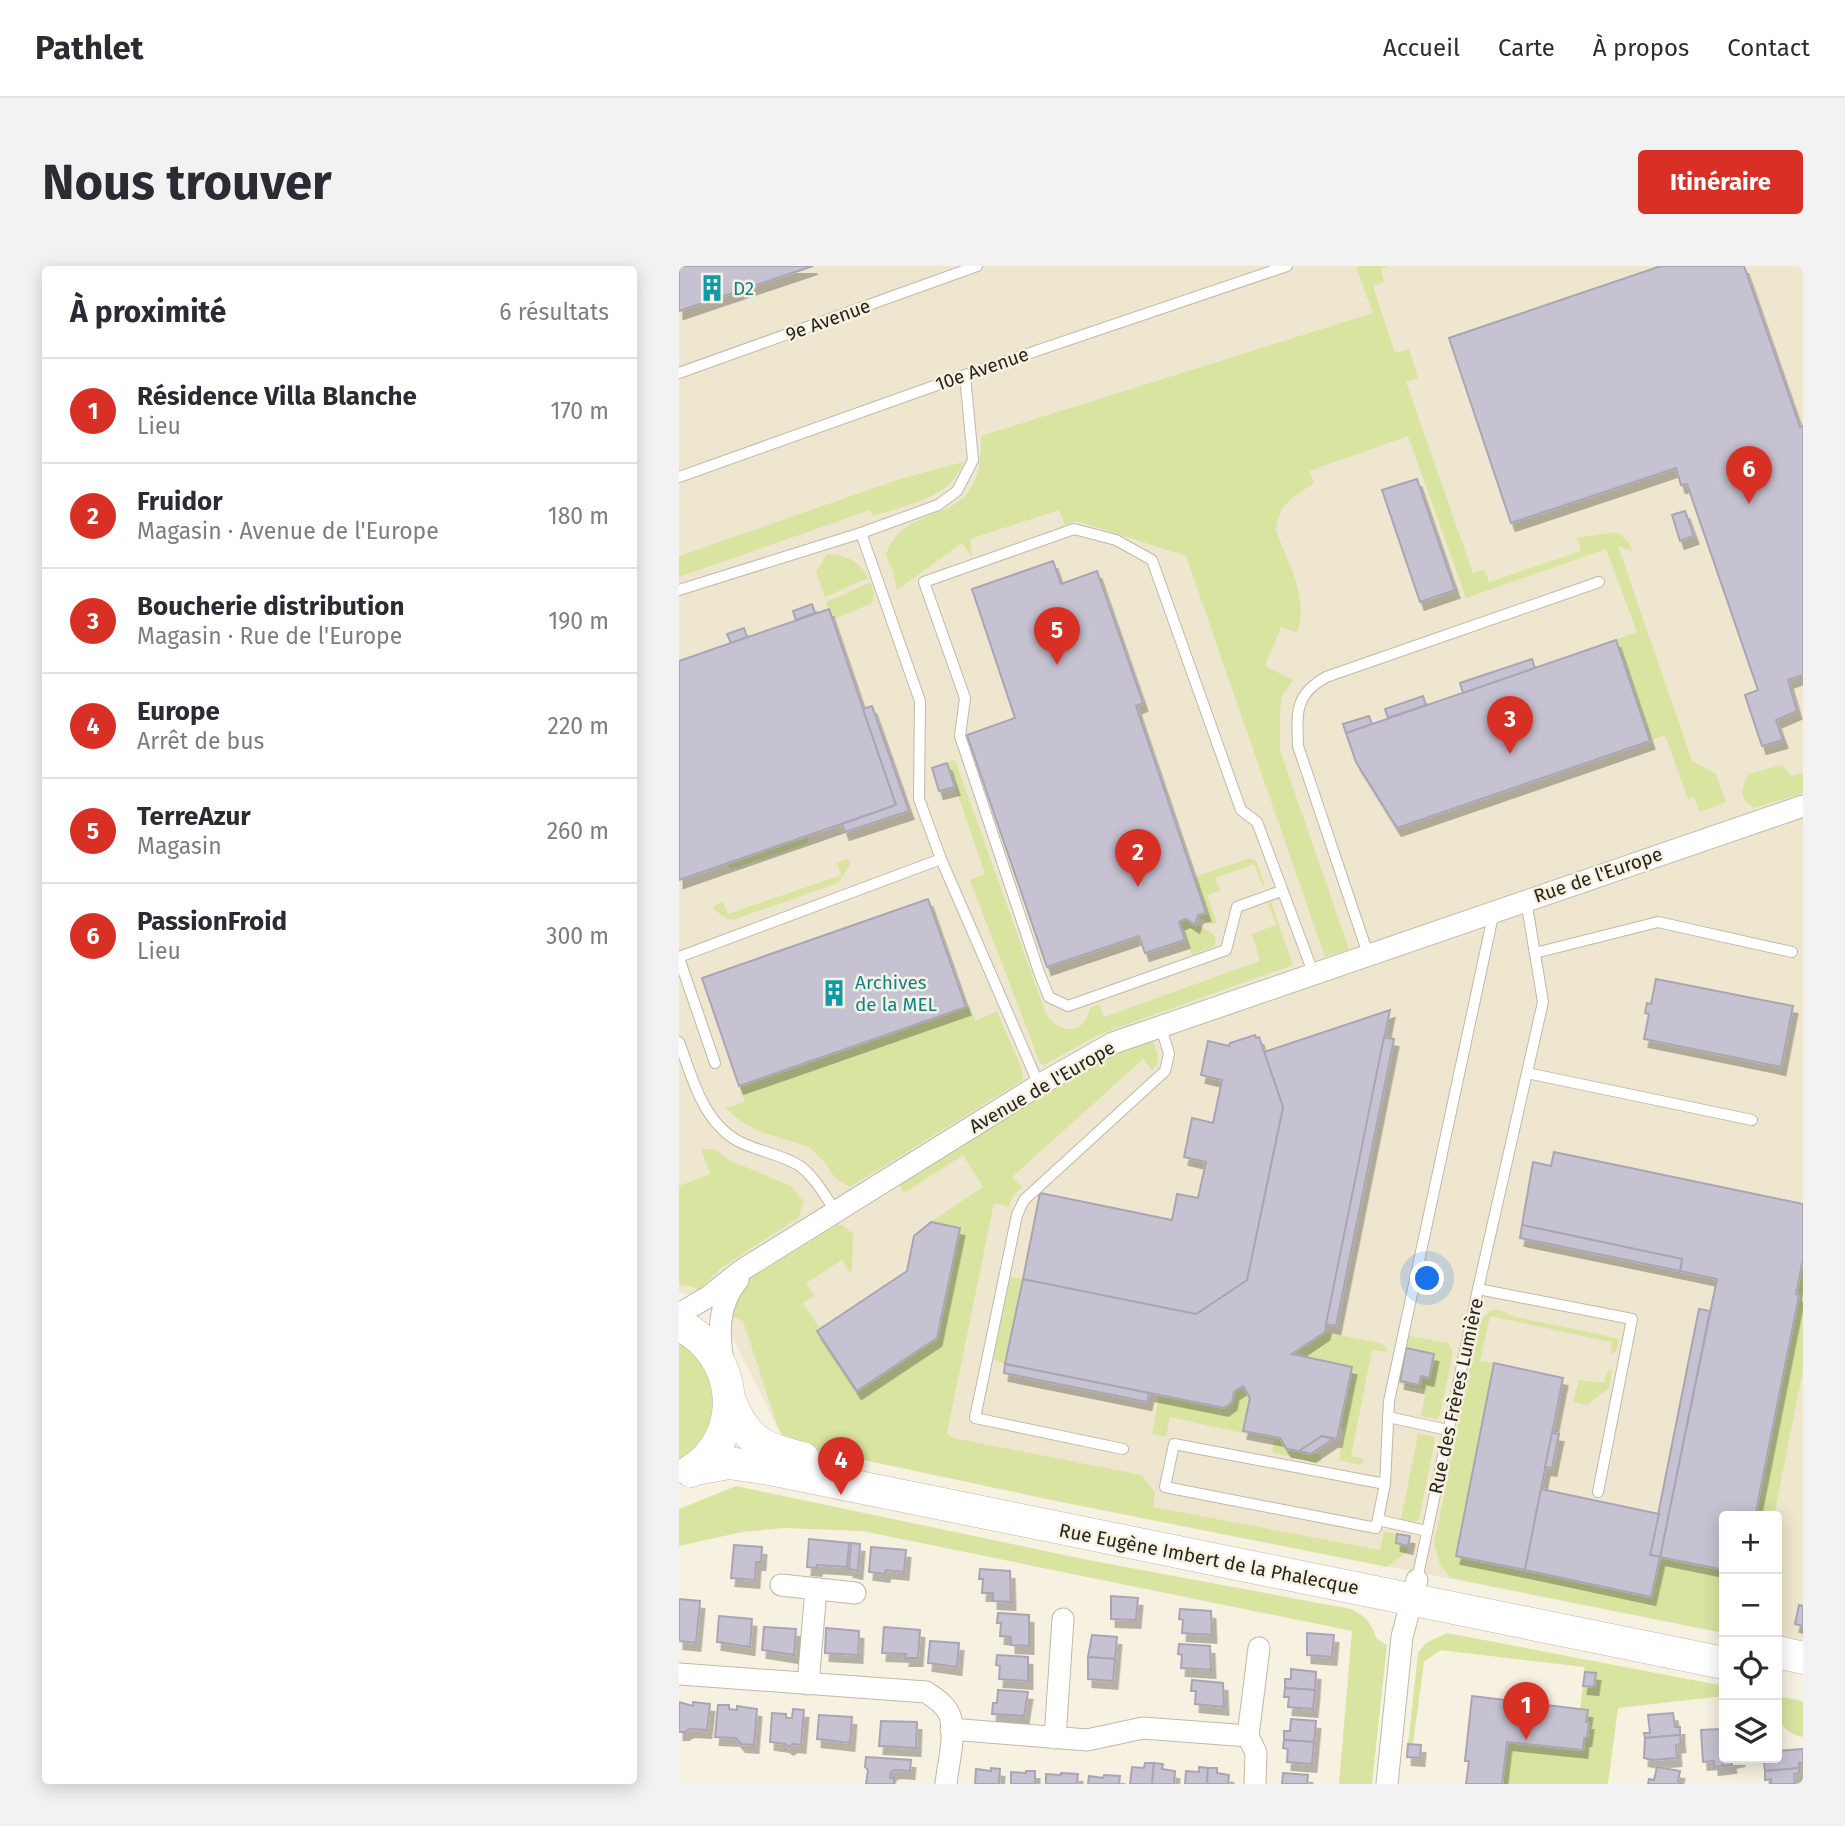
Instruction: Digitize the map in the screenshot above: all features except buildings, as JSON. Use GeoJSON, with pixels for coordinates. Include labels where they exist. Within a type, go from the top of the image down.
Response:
{"type":"FeatureCollection","features":[{"type":"Feature","properties":{"kind":"street","name":"Rue de l'Europe"},"geometry":{"type":"LineString","coordinates":[[1394,945],[1803,806]]}},
{"type":"Feature","properties":{"kind":"street","name":"Avenue de l'Europe"},"geometry":{"type":"LineString","coordinates":[[679,1314],[695,1306],[731,1277],[1100,1049],[1394,945]]}},
{"type":"Feature","properties":{"kind":"street","name":"Avenue de l'Europe"},"geometry":{"type":"LineString","coordinates":[[727,1388],[720,1328],[725,1300],[732,1287],[754,1264]]}},
{"type":"Feature","properties":{"kind":"street","name":"Rue Eugène Imbert de la Phalecque"},"geometry":{"type":"LineString","coordinates":[[679,1325],[707,1344],[718,1358],[737,1420],[752,1438],[773,1450],[1022,1504],[1117,1520],[1719,1662]]}},
{"type":"Feature","properties":{"kind":"street"},"geometry":{"type":"LineString","coordinates":[[687,1474],[708,1458],[719,1443],[728,1419],[727,1388]]}},
{"type":"Feature","properties":{"kind":"street","name":"Rue Eugène Imbert de la Phalecque"},"geometry":{"type":"LineString","coordinates":[[687,1474],[729,1463],[770,1469],[1414,1590],[1719,1641]]}},
{"type":"Feature","properties":{"kind":"street"},"geometry":{"type":"LineString","coordinates":[[781,1585],[855,1592]]}},
{"type":"Feature","properties":{"kind":"street"},"geometry":{"type":"LineString","coordinates":[[808,1684],[816,1589]]}},
{"type":"Feature","properties":{"kind":"street"},"geometry":{"type":"LineString","coordinates":[[1387,1784],[1402,1637],[1414,1590]]}},
{"type":"Feature","properties":{"kind":"street"},"geometry":{"type":"LineString","coordinates":[[1055,1738],[1063,1619]]}},
{"type":"Feature","properties":{"kind":"street"},"geometry":{"type":"LineString","coordinates":[[1255,1784],[1256,1753],[1248,1736],[1259,1647]]}},
{"type":"Feature","properties":{"kind":"street"},"geometry":{"type":"LineString","coordinates":[[1782,1653],[1803,1658]]}},
{"type":"Feature","properties":{"kind":"street"},"geometry":{"type":"LineString","coordinates":[[679,1674],[926,1692],[939,1700],[949,1714],[951,1729],[946,1784]]}},
{"type":"Feature","properties":{"kind":"street"},"geometry":{"type":"LineString","coordinates":[[1782,1674],[1803,1678]]}},
{"type":"Feature","properties":{"kind":"street"},"geometry":{"type":"LineString","coordinates":[[951,1729],[1097,1740],[1126,1730],[1143,1728],[1248,1736]]}},
{"type":"Feature","properties":{"kind":"lane","name":"9e Avenue"},"geometry":{"type":"LineString","coordinates":[[679,373],[977,266]]}},
{"type":"Feature","properties":{"kind":"lane","name":"10e Avenue"},"geometry":{"type":"LineString","coordinates":[[679,477],[965,375],[1286,266]]}},
{"type":"Feature","properties":{"kind":"lane"},"geometry":{"type":"LineString","coordinates":[[679,590],[861,533],[938,505],[957,491],[973,460],[965,375]]}},
{"type":"Feature","properties":{"kind":"lane"},"geometry":{"type":"LineString","coordinates":[[1281,891],[1237,908],[1226,950],[1068,1006],[1049,996],[1039,975],[960,736],[965,698],[924,582],[1074,529],[1116,540],[1152,560],[1241,810],[1257,822],[1314,975]]}},
{"type":"Feature","properties":{"kind":"lane"},"geometry":{"type":"LineString","coordinates":[[861,533],[920,701],[919,799],[941,859],[1039,1085]]}},
{"type":"Feature","properties":{"kind":"lane"},"geometry":{"type":"LineString","coordinates":[[1368,954],[1298,746],[1297,716],[1300,701],[1312,684],[1326,677],[1599,582]]}},
{"type":"Feature","properties":{"kind":"lane"},"geometry":{"type":"LineString","coordinates":[[715,1063],[679,957],[941,859]]}},
{"type":"Feature","properties":{"kind":"lane"},"geometry":{"type":"LineString","coordinates":[[1478,1289],[1543,1002],[1526,900]]}},
{"type":"Feature","properties":{"kind":"lane"},"geometry":{"type":"LineString","coordinates":[[1385,1484],[1174,1444],[1165,1487],[1376,1528],[1385,1484],[1389,1401],[1494,911]]}},
{"type":"Feature","properties":{"kind":"lane"},"geometry":{"type":"LineString","coordinates":[[1535,953],[1658,922],[1792,952]]}},
{"type":"Feature","properties":{"kind":"lane"},"geometry":{"type":"LineString","coordinates":[[1123,1449],[975,1418],[1017,1214],[1024,1200],[1165,1071],[1169,1054],[1161,1027]]}},
{"type":"Feature","properties":{"kind":"lane"},"geometry":{"type":"LineString","coordinates":[[679,1042],[707,1108],[723,1131],[753,1149],[799,1166],[815,1181],[837,1213]]}},
{"type":"Feature","properties":{"kind":"lane"},"geometry":{"type":"LineString","coordinates":[[1527,1073],[1752,1120]]}},
{"type":"Feature","properties":{"kind":"lane","name":"Rue des Frères Lumière"},"geometry":{"type":"LineString","coordinates":[[1414,1590],[1478,1289],[1632,1319],[1598,1492]]}},
{"type":"Feature","properties":{"kind":"lane"},"geometry":{"type":"LineString","coordinates":[[1388,1417],[1448,1430]]}},
{"type":"Feature","properties":{"kind":"lane"},"geometry":{"type":"LineString","coordinates":[[1378,1520],[1427,1531]]}},
{"type":"Feature","properties":{"kind":"shaded area"},"geometry":{"type":"Polygon","coordinates":[[[679,266],[1803,266],[1803,1648],[1782,1644],[1782,1511],[1719,1511],[1719,1632],[1047,1499],[789,1444],[779,1430],[714,1301],[679,1292],[679,266]]]}},
{"type":"Feature","properties":{"kind":"green space"},"geometry":{"type":"Polygon","coordinates":[[[1389,266],[1381,269],[1384,282],[1373,286],[1395,353],[1409,349],[1418,378],[1406,382],[1473,573],[1484,569],[1489,582],[1581,551],[1577,538],[1616,532],[1627,540],[1633,552],[1618,546],[1692,761],[1716,774],[1726,802],[1700,812],[1694,797],[1688,799],[1665,735],[1650,741],[1616,640],[1637,632],[1606,549],[1466,598],[1408,436],[1309,471],[1314,483],[1284,507],[1276,530],[1299,594],[1300,620],[1297,633],[1281,627],[1265,666],[1293,680],[1282,696],[1280,750],[1349,949],[1325,957],[1186,556],[1077,521],[1065,525],[1059,510],[970,539],[972,557],[962,543],[897,590],[892,566],[890,567],[886,554],[897,536],[911,524],[958,502],[971,489],[979,468],[981,436],[1373,313],[1356,268],[1389,266]]]}},
{"type":"Feature","properties":{"kind":"green space"},"geometry":{"type":"Polygon","coordinates":[[[963,462],[958,474],[949,484],[939,492],[913,504],[873,516],[870,510],[679,577],[679,556],[900,479],[963,462]]]}},
{"type":"Feature","properties":{"kind":"green space"},"geometry":{"type":"Polygon","coordinates":[[[827,554],[852,560],[868,578],[825,597],[816,572],[827,554]]]}},
{"type":"Feature","properties":{"kind":"green space"},"geometry":{"type":"Polygon","coordinates":[[[871,582],[874,594],[872,603],[832,620],[826,602],[871,582]]]}},
{"type":"Feature","properties":{"kind":"green space"},"geometry":{"type":"Polygon","coordinates":[[[955,760],[1046,1014],[1059,1026],[1072,1029],[1078,1027],[1087,1017],[1090,1008],[1099,1004],[1104,1017],[1260,961],[1252,934],[1276,925],[1268,903],[1271,902],[1293,965],[1100,1034],[1044,1065],[1040,1063],[970,880],[985,874],[947,763],[955,760]]]}},
{"type":"Feature","properties":{"kind":"green space"},"geometry":{"type":"Polygon","coordinates":[[[1782,765],[1791,776],[1803,773],[1803,793],[1754,808],[1742,793],[1748,774],[1782,765]]]}},
{"type":"Feature","properties":{"kind":"green space"},"geometry":{"type":"Polygon","coordinates":[[[808,836],[808,843],[732,869],[725,864],[808,836]]]}},
{"type":"Feature","properties":{"kind":"green space"},"geometry":{"type":"Polygon","coordinates":[[[847,859],[850,865],[838,883],[733,920],[713,909],[715,905],[723,902],[728,914],[841,875],[837,863],[847,859]]]}},
{"type":"Feature","properties":{"kind":"green space"},"geometry":{"type":"Polygon","coordinates":[[[1248,859],[1257,862],[1265,886],[1254,864],[1215,878],[1220,891],[1207,895],[1217,923],[1212,924],[1199,918],[1198,915],[1206,912],[1194,877],[1248,859]]]}},
{"type":"Feature","properties":{"kind":"green space"},"geometry":{"type":"Polygon","coordinates":[[[1186,919],[1214,934],[1216,942],[1213,947],[1192,955],[1179,922],[1186,919]]]}},
{"type":"Feature","properties":{"kind":"green space"},"geometry":{"type":"Polygon","coordinates":[[[970,1006],[975,1021],[997,1011],[1022,1069],[1023,1080],[850,1187],[835,1178],[826,1164],[809,1147],[761,1132],[742,1122],[725,1108],[745,1102],[739,1086],[970,1006]]]}},
{"type":"Feature","properties":{"kind":"green space"},"geometry":{"type":"Polygon","coordinates":[[[1153,1041],[1158,1057],[1157,1065],[1152,1070],[1143,1059],[1012,1177],[1022,1187],[1013,1196],[1009,1207],[994,1203],[947,1433],[953,1438],[1142,1475],[1155,1493],[1153,1507],[1380,1550],[1384,1532],[1397,1534],[1396,1543],[1408,1546],[1407,1552],[1387,1567],[789,1444],[779,1430],[743,1321],[727,1314],[746,1281],[836,1225],[842,1225],[853,1234],[852,1270],[849,1272],[842,1260],[806,1283],[814,1296],[803,1303],[820,1329],[817,1331],[857,1391],[937,1338],[960,1228],[931,1222],[983,1187],[963,1155],[904,1193],[899,1185],[1112,1053],[1153,1041]]]}},
{"type":"Feature","properties":{"kind":"green space"},"geometry":{"type":"Polygon","coordinates":[[[701,1149],[714,1149],[729,1160],[791,1186],[804,1202],[798,1218],[721,1268],[699,1290],[679,1285],[679,1186],[710,1174],[701,1149]]]}},
{"type":"Feature","properties":{"kind":"green space"},"geometry":{"type":"Polygon","coordinates":[[[1803,1264],[1803,1370],[1775,1511],[1755,1511],[1803,1264]]]}},
{"type":"Feature","properties":{"kind":"green space"},"geometry":{"type":"Polygon","coordinates":[[[1008,1276],[1023,1279],[1005,1364],[991,1358],[1008,1276]]]}},
{"type":"Feature","properties":{"kind":"green space"},"geometry":{"type":"Polygon","coordinates":[[[1499,1310],[1515,1317],[1616,1338],[1619,1341],[1616,1352],[1611,1354],[1611,1342],[1490,1316],[1480,1361],[1494,1363],[1456,1556],[1651,1597],[1660,1557],[1719,1569],[1719,1632],[1451,1578],[1440,1565],[1434,1543],[1479,1322],[1490,1311],[1499,1310]]]}},
{"type":"Feature","properties":{"kind":"green space"},"geometry":{"type":"Polygon","coordinates":[[[1325,1332],[1383,1344],[1387,1348],[1387,1352],[1372,1350],[1351,1456],[1364,1459],[1360,1465],[1339,1460],[1345,1429],[1339,1428],[1352,1367],[1292,1354],[1325,1332]]]}},
{"type":"Feature","properties":{"kind":"green space"},"geometry":{"type":"Polygon","coordinates":[[[1410,1336],[1448,1343],[1453,1352],[1437,1419],[1421,1416],[1426,1390],[1399,1384],[1397,1381],[1405,1339],[1410,1336]]]}},
{"type":"Feature","properties":{"kind":"green space"},"geometry":{"type":"Polygon","coordinates":[[[679,1340],[700,1358],[712,1385],[713,1400],[708,1428],[701,1440],[679,1460],[679,1340]]]}},
{"type":"Feature","properties":{"kind":"green space"},"geometry":{"type":"Polygon","coordinates":[[[1608,1370],[1612,1371],[1609,1388],[1587,1405],[1573,1402],[1579,1380],[1604,1383],[1608,1370]]]}},
{"type":"Feature","properties":{"kind":"green space"},"geometry":{"type":"Polygon","coordinates":[[[1243,1386],[1250,1398],[1244,1431],[1280,1438],[1287,1449],[1321,1455],[1321,1462],[1272,1452],[1274,1440],[1170,1417],[1166,1437],[1152,1434],[1159,1395],[1224,1408],[1232,1402],[1234,1392],[1243,1386]]]}},
{"type":"Feature","properties":{"kind":"green space"},"geometry":{"type":"Polygon","coordinates":[[[1418,1434],[1435,1439],[1419,1520],[1414,1522],[1401,1519],[1418,1434]]]}},
{"type":"Feature","properties":{"kind":"green space"},"geometry":{"type":"Polygon","coordinates":[[[736,1486],[1088,1560],[1351,1609],[1365,1618],[1377,1639],[1387,1645],[1372,1784],[1339,1784],[1352,1631],[862,1531],[784,1528],[742,1532],[679,1546],[679,1509],[736,1486]]]}},
{"type":"Feature","properties":{"kind":"green space"},"geometry":{"type":"Polygon","coordinates":[[[1447,1633],[1719,1685],[1719,1697],[1618,1708],[1608,1784],[1502,1784],[1507,1742],[1583,1750],[1589,1723],[1586,1722],[1587,1710],[1580,1709],[1583,1686],[1594,1687],[1596,1673],[1585,1672],[1584,1667],[1440,1650],[1424,1662],[1413,1744],[1408,1744],[1418,1653],[1426,1643],[1447,1633]]]}},
{"type":"Feature","properties":{"kind":"green space"},"geometry":{"type":"Polygon","coordinates":[[[1782,1697],[1803,1701],[1803,1737],[1795,1735],[1782,1723],[1782,1697]]]}},
{"type":"Feature","properties":{"kind":"place","name":"D2"},"geometry":{"type":"Point","coordinates":[712,288]}},
{"type":"Feature","properties":{"kind":"place","name":"PassionFroid"},"geometry":{"type":"Point","coordinates":[1749,504]}},
{"type":"Feature","properties":{"kind":"place","name":"TerreAzur"},"geometry":{"type":"Point","coordinates":[1057,665]}},
{"type":"Feature","properties":{"kind":"place","name":"Boucherie distribution"},"geometry":{"type":"Point","coordinates":[1510,754]}},
{"type":"Feature","properties":{"kind":"place","name":"Fruidor"},"geometry":{"type":"Point","coordinates":[1138,887]}},
{"type":"Feature","properties":{"kind":"place","name":"Archives de la MEL"},"geometry":{"type":"Point","coordinates":[834,993]}},
{"type":"Feature","properties":{"kind":"place","name":"Europe"},"geometry":{"type":"Point","coordinates":[841,1495]}},
{"type":"Feature","properties":{"kind":"place","name":"Résidence Villa Blanche"},"geometry":{"type":"Point","coordinates":[1526,1740]}}]}
